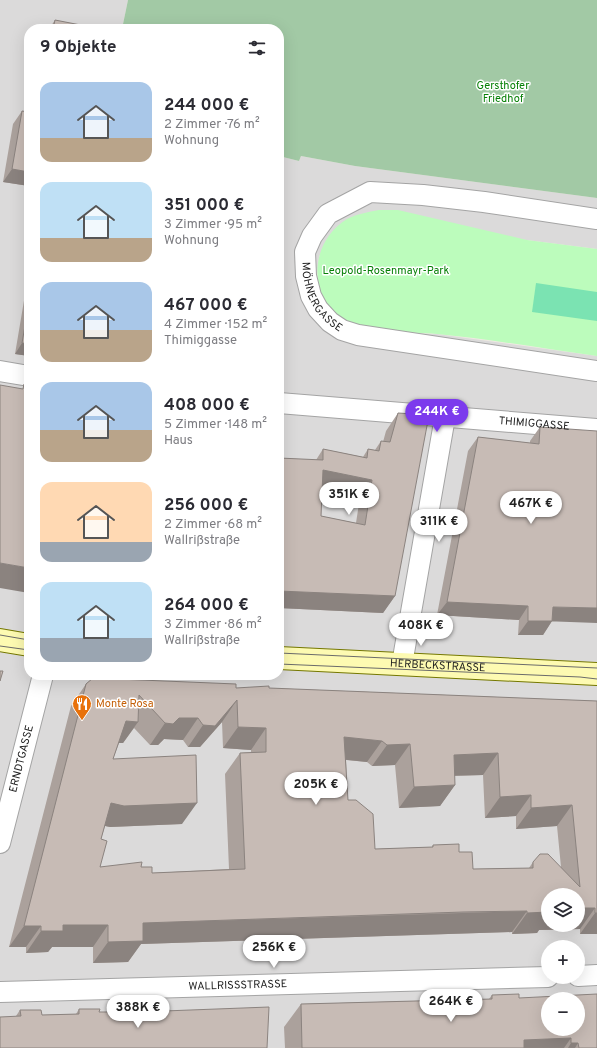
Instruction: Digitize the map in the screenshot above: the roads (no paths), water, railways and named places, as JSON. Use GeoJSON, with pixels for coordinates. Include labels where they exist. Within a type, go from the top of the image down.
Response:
{"type":"FeatureCollection","features":[{"type":"Feature","properties":{"kind":"street","name":"MÖHNERGASSE"},"geometry":{"type":"LineString","coordinates":[[597,219],[484,202],[423,195],[370,192],[328,214],[312,236],[305,252],[306,276],[311,296],[318,309],[330,322],[342,330],[358,335],[597,370]]}},
{"type":"Feature","properties":{"kind":"street"},"geometry":{"type":"LineString","coordinates":[[0,371],[24,375]]}},
{"type":"Feature","properties":{"kind":"street","name":"THIMIGGASSE"},"geometry":{"type":"LineString","coordinates":[[284,403],[597,429]]}},
{"type":"Feature","properties":{"kind":"street"},"geometry":{"type":"LineString","coordinates":[[402,664],[445,417]]}},
{"type":"Feature","properties":{"kind":"street"},"geometry":{"type":"LineString","coordinates":[[0,640],[24,644]]}},
{"type":"Feature","properties":{"kind":"street","name":"HERBECKSTRASSE"},"geometry":{"type":"LineString","coordinates":[[284,658],[597,674]]}},
{"type":"Feature","properties":{"kind":"street","name":"ERNDTGASSE"},"geometry":{"type":"LineString","coordinates":[[0,843],[42,680]]}},
{"type":"Feature","properties":{"kind":"street"},"geometry":{"type":"LineString","coordinates":[[585,976],[597,975]]}},
{"type":"Feature","properties":{"kind":"street","name":"WALLRISSSTRASSE"},"geometry":{"type":"LineString","coordinates":[[0,992],[541,977]]}},
{"type":"Feature","properties":{"kind":"tram line"},"geometry":{"type":"LineString","coordinates":[[0,635],[24,639]]}},
{"type":"Feature","properties":{"kind":"tram line"},"geometry":{"type":"LineString","coordinates":[[0,646],[24,649]]}},
{"type":"Feature","properties":{"kind":"tram line"},"geometry":{"type":"LineString","coordinates":[[284,653],[597,668]]}},
{"type":"Feature","properties":{"kind":"tram line"},"geometry":{"type":"LineString","coordinates":[[284,664],[597,679]]}},
{"type":"Feature","properties":{"kind":"place","name":"Monte Rosa"},"geometry":{"type":"Point","coordinates":[82,721]}},
{"type":"Feature","properties":{"kind":"park label","name":"Gersthofer Friedhof"},"geometry":{"type":"Point","coordinates":[503,92]}},
{"type":"Feature","properties":{"kind":"park label","name":"Leopold-Rosenmayr-Park"},"geometry":{"type":"Point","coordinates":[386,271]}}]}
